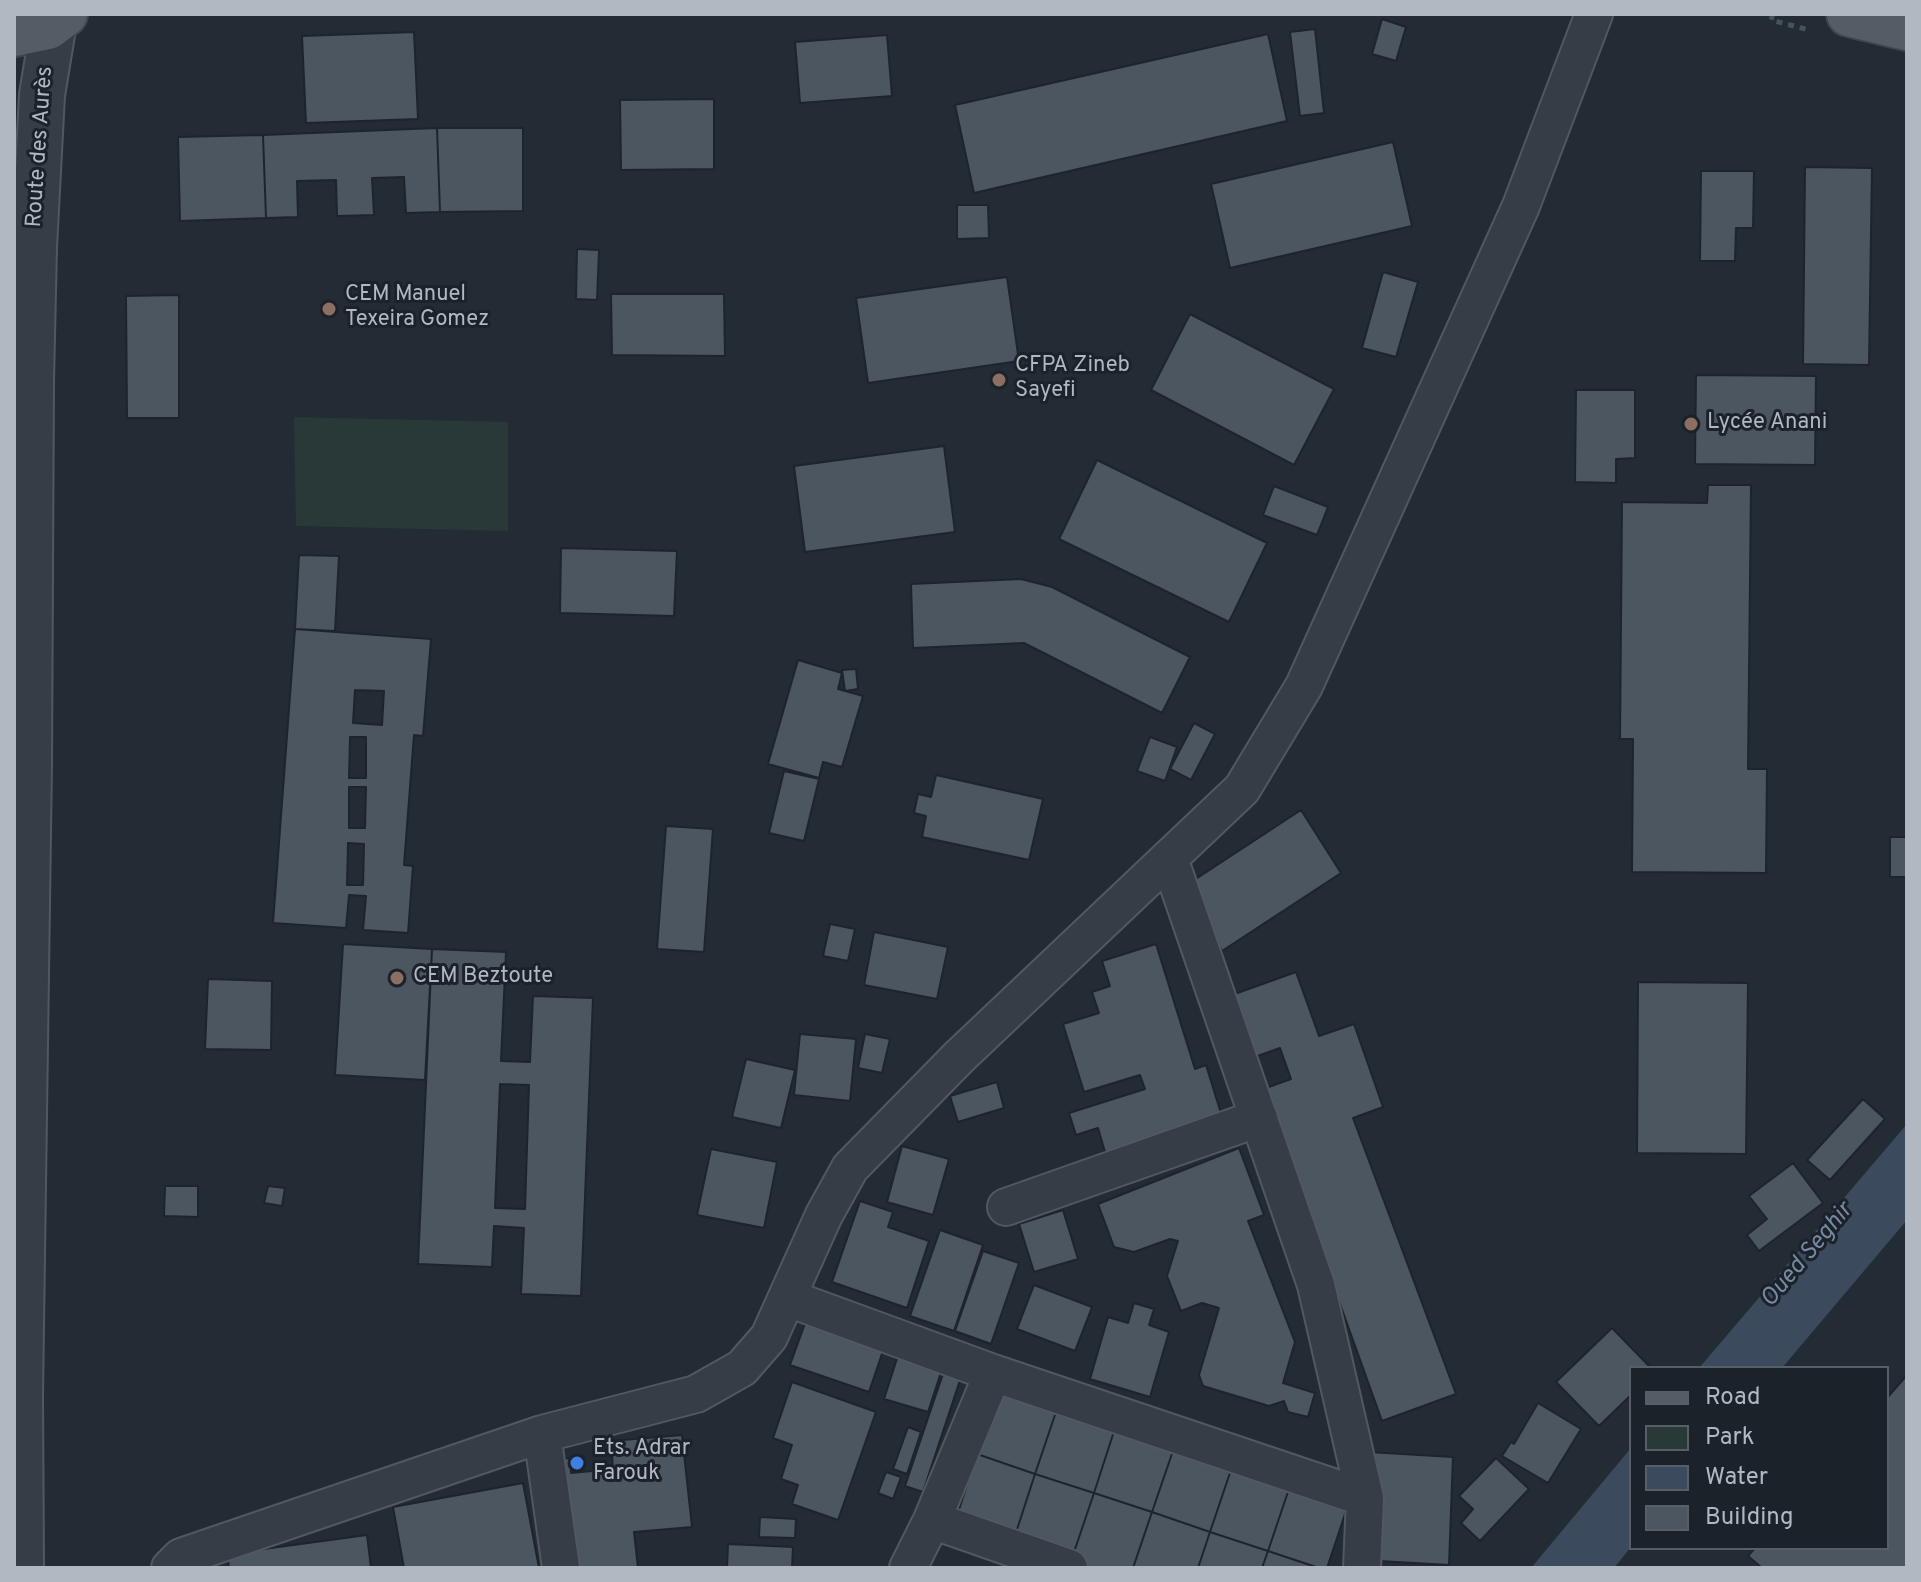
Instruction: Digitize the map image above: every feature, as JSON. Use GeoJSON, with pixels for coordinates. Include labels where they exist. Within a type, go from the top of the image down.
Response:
{"type":"FeatureCollection","features":[{"type":"Feature","properties":{"kind":"main road"},"geometry":{"type":"LineString","coordinates":[[1849,14],[1907,28]]}},
{"type":"Feature","properties":{"kind":"street"},"geometry":{"type":"LineString","coordinates":[[179,1564],[542,1434],[696,1394],[742,1368],[769,1337],[824,1215],[850,1168],[959,1057],[1242,789],[1304,686],[1521,206],[1594,14]]}},
{"type":"Feature","properties":{"kind":"street","name":"Route des Aurès"},"geometry":{"type":"LineString","coordinates":[[21,1568],[20,1396],[31,366],[44,23]]}},
{"type":"Feature","properties":{"kind":"street"},"geometry":{"type":"LineString","coordinates":[[1169,858],[1316,1285],[1365,1498],[1362,1568]]}},
{"type":"Feature","properties":{"kind":"street"},"geometry":{"type":"LineString","coordinates":[[1006,1207],[1259,1118]]}},
{"type":"Feature","properties":{"kind":"street"},"geometry":{"type":"LineString","coordinates":[[788,1298],[993,1373],[1365,1498]]}},
{"type":"Feature","properties":{"kind":"street"},"geometry":{"type":"LineString","coordinates":[[908,1568],[932,1520],[993,1373]]}},
{"type":"Feature","properties":{"kind":"street"},"geometry":{"type":"LineString","coordinates":[[542,1434],[561,1568]]}},
{"type":"Feature","properties":{"kind":"street"},"geometry":{"type":"LineString","coordinates":[[932,1520],[1069,1568]]}},
{"type":"Feature","properties":{"kind":"path"},"geometry":{"type":"LineString","coordinates":[[1772,17],[1809,30]]}},
{"type":"Feature","properties":{"kind":"green space"},"geometry":{"type":"Polygon","coordinates":[[[294,417],[508,422],[508,531],[296,526],[294,417]]]}},
{"type":"Feature","properties":{"kind":"water","name":"Oued Seghir"},"geometry":{"type":"Polygon","coordinates":[[[1907,1124],[1907,1220],[1784,1366],[1701,1366],[1907,1124]]]}},
{"type":"Feature","properties":{"kind":"water"},"geometry":{"type":"Polygon","coordinates":[[[1629,1450],[1629,1549],[1614,1568],[1531,1568],[1629,1450]]]}},
{"type":"Feature","properties":{"kind":"building"},"geometry":{"type":"Polygon","coordinates":[[[1382,19],[1406,27],[1396,61],[1372,54],[1382,19]]]}},
{"type":"Feature","properties":{"kind":"building"},"geometry":{"type":"Polygon","coordinates":[[[1315,29],[1324,113],[1300,116],[1290,32],[1315,29]]]}},
{"type":"Feature","properties":{"kind":"building"},"geometry":{"type":"Polygon","coordinates":[[[414,32],[418,119],[306,123],[302,36],[414,32]]]}},
{"type":"Feature","properties":{"kind":"building"},"geometry":{"type":"Polygon","coordinates":[[[1268,34],[1287,121],[974,193],[955,105],[1268,34]]]}},
{"type":"Feature","properties":{"kind":"building"},"geometry":{"type":"Polygon","coordinates":[[[887,35],[892,96],[800,103],[795,42],[887,35]]]}},
{"type":"Feature","properties":{"kind":"building"},"geometry":{"type":"Polygon","coordinates":[[[714,99],[714,169],[621,170],[620,100],[714,99]]]}},
{"type":"Feature","properties":{"kind":"building"},"geometry":{"type":"Polygon","coordinates":[[[437,128],[440,212],[406,213],[404,177],[372,178],[374,215],[337,216],[336,180],[297,181],[298,217],[266,218],[263,135],[437,128]]]}},
{"type":"Feature","properties":{"kind":"building"},"geometry":{"type":"Polygon","coordinates":[[[437,128],[523,128],[523,211],[440,212],[437,128]]]}},
{"type":"Feature","properties":{"kind":"building"},"geometry":{"type":"Polygon","coordinates":[[[263,135],[266,218],[180,221],[178,137],[263,135]]]}},
{"type":"Feature","properties":{"kind":"building"},"geometry":{"type":"Polygon","coordinates":[[[1393,142],[1412,226],[1230,268],[1211,184],[1393,142]]]}},
{"type":"Feature","properties":{"kind":"building"},"geometry":{"type":"Polygon","coordinates":[[[1805,167],[1872,168],[1869,365],[1803,364],[1805,167]]]}},
{"type":"Feature","properties":{"kind":"building"},"geometry":{"type":"Polygon","coordinates":[[[1701,171],[1754,171],[1753,228],[1736,228],[1735,261],[1700,261],[1701,171]]]}},
{"type":"Feature","properties":{"kind":"building"},"geometry":{"type":"Polygon","coordinates":[[[957,205],[988,205],[989,238],[957,239],[957,205]]]}},
{"type":"Feature","properties":{"kind":"building"},"geometry":{"type":"Polygon","coordinates":[[[577,249],[599,250],[597,300],[576,299],[577,249]]]}},
{"type":"Feature","properties":{"kind":"building"},"geometry":{"type":"Polygon","coordinates":[[[1383,272],[1418,282],[1396,357],[1362,348],[1383,272]]]}},
{"type":"Feature","properties":{"kind":"building"},"geometry":{"type":"Polygon","coordinates":[[[1007,277],[1019,361],[868,383],[856,298],[1007,277]]]}},
{"type":"Feature","properties":{"kind":"building"},"geometry":{"type":"Polygon","coordinates":[[[611,294],[724,294],[725,356],[612,355],[611,294]]]}},
{"type":"Feature","properties":{"kind":"building"},"geometry":{"type":"Polygon","coordinates":[[[179,295],[179,418],[127,418],[126,296],[179,295]]]}},
{"type":"Feature","properties":{"kind":"building"},"geometry":{"type":"Polygon","coordinates":[[[1190,314],[1334,389],[1294,465],[1151,390],[1190,314]]]}},
{"type":"Feature","properties":{"kind":"building"},"geometry":{"type":"Polygon","coordinates":[[[1696,375],[1816,376],[1815,465],[1695,464],[1696,375]]]}},
{"type":"Feature","properties":{"kind":"building"},"geometry":{"type":"Polygon","coordinates":[[[1576,390],[1635,390],[1635,458],[1616,459],[1616,483],[1575,482],[1576,390]]]}},
{"type":"Feature","properties":{"kind":"building"},"geometry":{"type":"Polygon","coordinates":[[[944,446],[955,532],[805,552],[794,466],[944,446]]]}},
{"type":"Feature","properties":{"kind":"building"},"geometry":{"type":"Polygon","coordinates":[[[1097,460],[1267,543],[1229,622],[1059,539],[1097,460]]]}},
{"type":"Feature","properties":{"kind":"building"},"geometry":{"type":"Polygon","coordinates":[[[1708,485],[1751,485],[1748,769],[1767,769],[1766,873],[1632,872],[1633,739],[1620,739],[1622,502],[1707,503],[1708,485]]]}},
{"type":"Feature","properties":{"kind":"building"},"geometry":{"type":"Polygon","coordinates":[[[1274,486],[1328,507],[1317,535],[1263,515],[1274,486]]]}},
{"type":"Feature","properties":{"kind":"building"},"geometry":{"type":"Polygon","coordinates":[[[561,548],[677,551],[674,616],[560,613],[561,548]]]}},
{"type":"Feature","properties":{"kind":"building"},"geometry":{"type":"Polygon","coordinates":[[[299,555],[339,556],[335,631],[295,629],[299,555]]]}},
{"type":"Feature","properties":{"kind":"building"},"geometry":{"type":"Polygon","coordinates":[[[1021,579],[1052,587],[1190,657],[1162,713],[1024,643],[913,648],[911,584],[1021,579]]]}},
{"type":"Feature","properties":{"kind":"building"},"geometry":{"type":"Polygon","coordinates":[[[295,629],[431,639],[423,736],[414,735],[404,865],[413,866],[408,933],[363,930],[366,896],[349,895],[346,928],[273,923],[295,629]],[[355,690],[353,723],[382,725],[384,691],[355,690]],[[350,737],[349,778],[366,778],[366,737],[350,737]],[[349,787],[349,828],[365,828],[366,787],[349,787]],[[348,843],[347,885],[363,885],[364,844],[348,843]]]}},
{"type":"Feature","properties":{"kind":"building"},"geometry":{"type":"Polygon","coordinates":[[[798,660],[842,673],[838,689],[863,696],[842,767],[823,762],[819,778],[768,764],[798,660]]]}},
{"type":"Feature","properties":{"kind":"building"},"geometry":{"type":"Polygon","coordinates":[[[856,669],[858,689],[845,691],[842,670],[856,669]]]}},
{"type":"Feature","properties":{"kind":"building"},"geometry":{"type":"Polygon","coordinates":[[[1194,723],[1215,734],[1191,780],[1170,769],[1194,723]]]}},
{"type":"Feature","properties":{"kind":"building"},"geometry":{"type":"Polygon","coordinates":[[[1150,737],[1177,747],[1165,781],[1137,771],[1150,737]]]}},
{"type":"Feature","properties":{"kind":"building"},"geometry":{"type":"Polygon","coordinates":[[[784,771],[819,779],[804,841],[769,833],[784,771]]]}},
{"type":"Feature","properties":{"kind":"building"},"geometry":{"type":"Polygon","coordinates":[[[936,775],[1043,799],[1029,860],[922,837],[926,816],[914,813],[918,794],[931,797],[936,775]]]}},
{"type":"Feature","properties":{"kind":"building"},"geometry":{"type":"Polygon","coordinates":[[[1301,810],[1341,873],[1222,951],[1182,888],[1301,810]]]}},
{"type":"Feature","properties":{"kind":"building"},"geometry":{"type":"Polygon","coordinates":[[[666,826],[713,829],[704,952],[657,949],[666,826]]]}},
{"type":"Feature","properties":{"kind":"building"},"geometry":{"type":"Polygon","coordinates":[[[1890,837],[1907,837],[1907,877],[1890,877],[1890,837]]]}},
{"type":"Feature","properties":{"kind":"building"},"geometry":{"type":"Polygon","coordinates":[[[830,924],[855,929],[848,961],[823,956],[830,924]]]}},
{"type":"Feature","properties":{"kind":"building"},"geometry":{"type":"Polygon","coordinates":[[[874,932],[948,947],[937,999],[864,985],[874,932]]]}},
{"type":"Feature","properties":{"kind":"building"},"geometry":{"type":"Polygon","coordinates":[[[343,944],[432,949],[425,1080],[335,1075],[343,944]]]}},
{"type":"Feature","properties":{"kind":"building"},"geometry":{"type":"Polygon","coordinates":[[[1156,944],[1195,1069],[1206,1065],[1224,1123],[1107,1159],[1098,1128],[1076,1135],[1069,1113],[1145,1089],[1140,1075],[1084,1092],[1063,1024],[1099,1013],[1092,992],[1110,986],[1102,961],[1156,944]]]}},
{"type":"Feature","properties":{"kind":"building"},"geometry":{"type":"Polygon","coordinates":[[[432,949],[506,952],[501,1061],[530,1062],[533,996],[593,998],[581,1296],[521,1294],[524,1228],[494,1226],[492,1267],[418,1264],[432,949]],[[500,1084],[495,1208],[525,1209],[529,1085],[500,1084]]]}},
{"type":"Feature","properties":{"kind":"building"},"geometry":{"type":"Polygon","coordinates":[[[1296,972],[1319,1036],[1354,1024],[1383,1107],[1353,1118],[1456,1394],[1382,1421],[1263,1089],[1291,1079],[1280,1048],[1252,1058],[1229,996],[1296,972]]]}},
{"type":"Feature","properties":{"kind":"building"},"geometry":{"type":"Polygon","coordinates":[[[208,979],[272,981],[271,1050],[205,1049],[208,979]]]}},
{"type":"Feature","properties":{"kind":"building"},"geometry":{"type":"Polygon","coordinates":[[[1638,982],[1748,983],[1746,1154],[1637,1153],[1638,982]]]}},
{"type":"Feature","properties":{"kind":"building"},"geometry":{"type":"Polygon","coordinates":[[[800,1034],[856,1039],[850,1101],[794,1095],[800,1034]]]}},
{"type":"Feature","properties":{"kind":"building"},"geometry":{"type":"Polygon","coordinates":[[[865,1034],[890,1039],[882,1073],[858,1068],[865,1034]]]}},
{"type":"Feature","properties":{"kind":"building"},"geometry":{"type":"Polygon","coordinates":[[[746,1059],[795,1070],[781,1128],[732,1117],[746,1059]]]}},
{"type":"Feature","properties":{"kind":"building"},"geometry":{"type":"Polygon","coordinates":[[[997,1082],[1004,1108],[958,1122],[950,1096],[997,1082]]]}},
{"type":"Feature","properties":{"kind":"building"},"geometry":{"type":"Polygon","coordinates":[[[1863,1099],[1885,1119],[1830,1180],[1807,1160],[1863,1099]]]}},
{"type":"Feature","properties":{"kind":"building"},"geometry":{"type":"Polygon","coordinates":[[[902,1146],[949,1159],[933,1215],[887,1202],[902,1146]]]}},
{"type":"Feature","properties":{"kind":"building"},"geometry":{"type":"Polygon","coordinates":[[[1239,1148],[1264,1215],[1248,1221],[1295,1342],[1283,1383],[1315,1393],[1308,1417],[1288,1412],[1284,1401],[1269,1406],[1203,1386],[1199,1375],[1219,1308],[1202,1303],[1181,1311],[1167,1276],[1178,1241],[1170,1239],[1134,1252],[1114,1247],[1098,1204],[1239,1148]]]}},
{"type":"Feature","properties":{"kind":"building"},"geometry":{"type":"Polygon","coordinates":[[[711,1149],[777,1162],[764,1228],[697,1215],[711,1149]]]}},
{"type":"Feature","properties":{"kind":"building"},"geometry":{"type":"Polygon","coordinates":[[[1793,1163],[1823,1203],[1759,1251],[1747,1235],[1767,1219],[1749,1196],[1793,1163]]]}},
{"type":"Feature","properties":{"kind":"building"},"geometry":{"type":"Polygon","coordinates":[[[165,1186],[198,1186],[198,1217],[164,1216],[165,1186]]]}},
{"type":"Feature","properties":{"kind":"building"},"geometry":{"type":"Polygon","coordinates":[[[268,1186],[285,1188],[282,1206],[264,1203],[268,1186]]]}},
{"type":"Feature","properties":{"kind":"building"},"geometry":{"type":"Polygon","coordinates":[[[860,1201],[893,1212],[888,1227],[929,1241],[907,1308],[832,1282],[860,1201]]]}},
{"type":"Feature","properties":{"kind":"building"},"geometry":{"type":"Polygon","coordinates":[[[1063,1210],[1078,1259],[1034,1272],[1019,1224],[1063,1210]]]}},
{"type":"Feature","properties":{"kind":"building"},"geometry":{"type":"Polygon","coordinates":[[[940,1230],[983,1245],[954,1331],[910,1316],[940,1230]]]}},
{"type":"Feature","properties":{"kind":"building"},"geometry":{"type":"Polygon","coordinates":[[[983,1251],[1019,1263],[991,1344],[955,1331],[983,1251]]]}},
{"type":"Feature","properties":{"kind":"building"},"geometry":{"type":"Polygon","coordinates":[[[1034,1285],[1092,1307],[1075,1351],[1017,1329],[1034,1285]]]}},
{"type":"Feature","properties":{"kind":"building"},"geometry":{"type":"Polygon","coordinates":[[[1134,1303],[1154,1309],[1149,1325],[1169,1332],[1150,1397],[1090,1379],[1108,1317],[1128,1323],[1134,1303]]]}},
{"type":"Feature","properties":{"kind":"building"},"geometry":{"type":"Polygon","coordinates":[[[808,1315],[886,1342],[869,1392],[790,1365],[808,1315]]]}},
{"type":"Feature","properties":{"kind":"building"},"geometry":{"type":"Polygon","coordinates":[[[1612,1328],[1649,1366],[1629,1366],[1629,1397],[1599,1426],[1556,1382],[1612,1328]]]}},
{"type":"Feature","properties":{"kind":"building"},"geometry":{"type":"Polygon","coordinates":[[[901,1346],[945,1360],[928,1412],[884,1399],[901,1346]]]}},
{"type":"Feature","properties":{"kind":"building"},"geometry":{"type":"Polygon","coordinates":[[[947,1362],[964,1368],[923,1492],[905,1486],[947,1362]]]}},
{"type":"Feature","properties":{"kind":"building"},"geometry":{"type":"Polygon","coordinates":[[[1907,1375],[1907,1568],[1762,1568],[1748,1556],[1753,1550],[1889,1550],[1889,1396],[1907,1375]]]}},
{"type":"Feature","properties":{"kind":"building"},"geometry":{"type":"Polygon","coordinates":[[[792,1382],[876,1412],[838,1520],[792,1504],[798,1485],[781,1479],[792,1445],[773,1438],[792,1382]]]}},
{"type":"Feature","properties":{"kind":"building"},"geometry":{"type":"Polygon","coordinates":[[[1001,1384],[1059,1403],[1035,1474],[977,1454],[1001,1384]]]}},
{"type":"Feature","properties":{"kind":"building"},"geometry":{"type":"Polygon","coordinates":[[[1059,1403],[1117,1422],[1094,1493],[1035,1474],[1059,1403]]]}},
{"type":"Feature","properties":{"kind":"building"},"geometry":{"type":"Polygon","coordinates":[[[1538,1403],[1581,1429],[1548,1483],[1502,1456],[1511,1442],[1514,1444],[1538,1403]]]}},
{"type":"Feature","properties":{"kind":"building"},"geometry":{"type":"Polygon","coordinates":[[[1117,1422],[1176,1442],[1152,1512],[1094,1493],[1117,1422]]]}},
{"type":"Feature","properties":{"kind":"building"},"geometry":{"type":"Polygon","coordinates":[[[908,1427],[921,1432],[907,1474],[893,1469],[908,1427]]]}},
{"type":"Feature","properties":{"kind":"building"},"geometry":{"type":"Polygon","coordinates":[[[682,1435],[692,1527],[634,1532],[638,1568],[572,1568],[561,1459],[570,1458],[571,1473],[613,1469],[611,1441],[682,1435]]]}},
{"type":"Feature","properties":{"kind":"building"},"geometry":{"type":"Polygon","coordinates":[[[1176,1442],[1234,1461],[1210,1532],[1152,1512],[1176,1442]]]}},
{"type":"Feature","properties":{"kind":"building"},"geometry":{"type":"Polygon","coordinates":[[[1368,1452],[1453,1457],[1449,1565],[1361,1560],[1368,1452]]]}},
{"type":"Feature","properties":{"kind":"building"},"geometry":{"type":"Polygon","coordinates":[[[977,1454],[1035,1474],[1012,1545],[954,1525],[977,1454]]]}},
{"type":"Feature","properties":{"kind":"building"},"geometry":{"type":"Polygon","coordinates":[[[1496,1458],[1529,1489],[1480,1541],[1461,1523],[1473,1509],[1459,1496],[1496,1458]]]}},
{"type":"Feature","properties":{"kind":"building"},"geometry":{"type":"Polygon","coordinates":[[[1234,1461],[1292,1480],[1268,1551],[1210,1532],[1234,1461]]]}},
{"type":"Feature","properties":{"kind":"building"},"geometry":{"type":"Polygon","coordinates":[[[886,1472],[901,1477],[893,1499],[878,1493],[886,1472]]]}},
{"type":"Feature","properties":{"kind":"building"},"geometry":{"type":"Polygon","coordinates":[[[1035,1474],[1094,1493],[1070,1564],[1012,1545],[1035,1474]]]}},
{"type":"Feature","properties":{"kind":"building"},"geometry":{"type":"Polygon","coordinates":[[[1292,1480],[1350,1499],[1327,1568],[1268,1551],[1292,1480]]]}},
{"type":"Feature","properties":{"kind":"building"},"geometry":{"type":"Polygon","coordinates":[[[523,1483],[539,1568],[404,1568],[393,1507],[523,1483]]]}},
{"type":"Feature","properties":{"kind":"building"},"geometry":{"type":"Polygon","coordinates":[[[1094,1493],[1152,1512],[1133,1568],[1081,1568],[1070,1564],[1094,1493]]]}},
{"type":"Feature","properties":{"kind":"building"},"geometry":{"type":"Polygon","coordinates":[[[1152,1512],[1210,1532],[1198,1568],[1133,1568],[1152,1512]]]}},
{"type":"Feature","properties":{"kind":"building"},"geometry":{"type":"Polygon","coordinates":[[[760,1517],[796,1519],[795,1538],[759,1537],[760,1517]]]}},
{"type":"Feature","properties":{"kind":"building"},"geometry":{"type":"Polygon","coordinates":[[[1210,1532],[1268,1551],[1262,1568],[1198,1568],[1210,1532]]]}},
{"type":"Feature","properties":{"kind":"building"},"geometry":{"type":"Polygon","coordinates":[[[367,1535],[371,1568],[229,1568],[227,1554],[367,1535]]]}},
{"type":"Feature","properties":{"kind":"building"},"geometry":{"type":"Polygon","coordinates":[[[728,1544],[793,1547],[792,1568],[727,1568],[728,1544]]]}},
{"type":"Feature","properties":{"kind":"building"},"geometry":{"type":"Polygon","coordinates":[[[1268,1551],[1319,1568],[1262,1568],[1268,1551]]]}},
{"type":"Feature","properties":{"kind":"place","name":"CEM Manuel Texeira Gomez"},"geometry":{"type":"Point","coordinates":[329,309]}},
{"type":"Feature","properties":{"kind":"place","name":"CFPA Zineb Sayefi"},"geometry":{"type":"Point","coordinates":[999,380]}},
{"type":"Feature","properties":{"kind":"place","name":"Lycée Anani"},"geometry":{"type":"Point","coordinates":[1691,424]}},
{"type":"Feature","properties":{"kind":"place","name":"CEM Beztoute"},"geometry":{"type":"Point","coordinates":[397,978]}},
{"type":"Feature","properties":{"kind":"place","name":"Ets. Adrar Farouk"},"geometry":{"type":"Point","coordinates":[577,1463]}}]}
